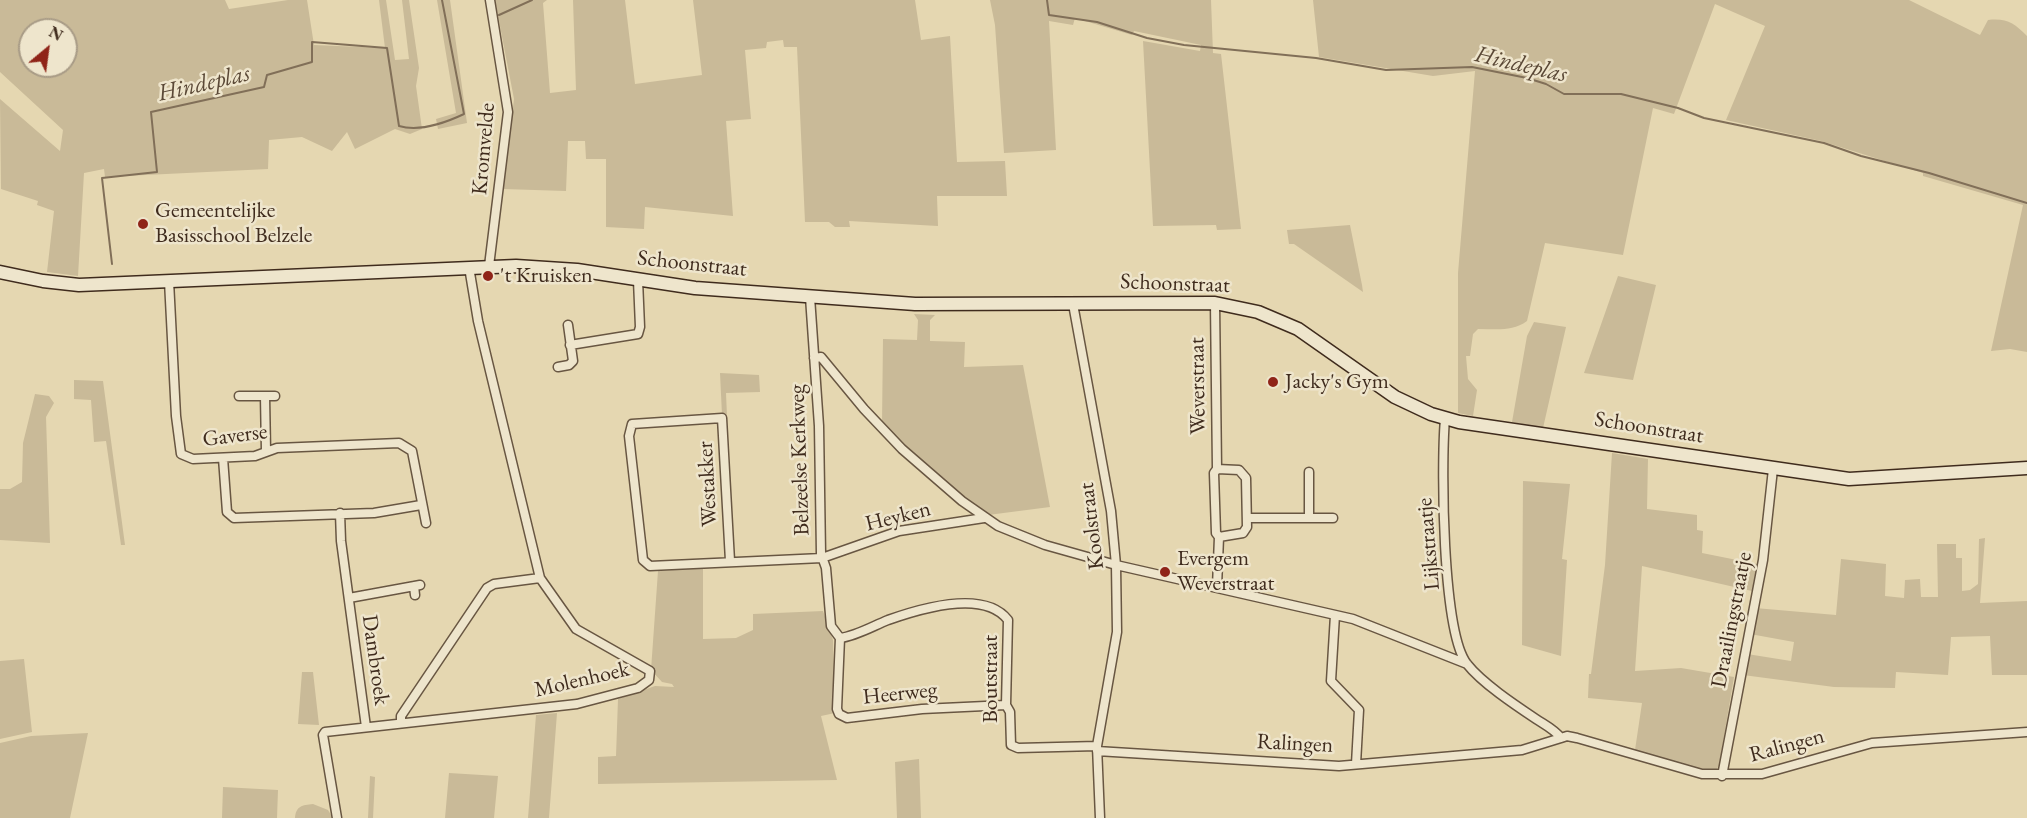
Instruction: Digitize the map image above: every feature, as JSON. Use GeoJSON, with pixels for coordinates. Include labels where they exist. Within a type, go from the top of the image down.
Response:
{"type":"FeatureCollection","features":[{"type":"Feature","properties":{"kind":"street","name":"Kromvelde"},"geometry":{"type":"LineString","coordinates":[[489,266],[508,112],[490,0]]}},
{"type":"Feature","properties":{"kind":"street","name":"Schoonstraat"},"geometry":{"type":"LineString","coordinates":[[0,272],[60,284],[489,266],[556,268],[695,288],[936,304],[1215,303],[1258,312],[1298,329],[1382,389],[1409,404],[1445,419],[1823,476],[1869,479],[2027,468]]}},
{"type":"Feature","properties":{"kind":"street","name":"Molenhoek"},"geometry":{"type":"LineString","coordinates":[[338,818],[323,735],[326,732],[577,704],[647,683],[650,671],[576,629],[540,578],[478,321],[469,267]]}},
{"type":"Feature","properties":{"kind":"street"},"geometry":{"type":"LineString","coordinates":[[570,345],[638,334],[640,327],[638,280]]}},
{"type":"Feature","properties":{"kind":"street","name":"Gaverse"},"geometry":{"type":"LineString","coordinates":[[168,281],[176,416],[182,454],[193,459],[223,458],[255,456],[266,451],[399,443],[412,451],[426,523]]}},
{"type":"Feature","properties":{"kind":"street","name":"Belzeelse Kerkweg"},"geometry":{"type":"LineString","coordinates":[[643,560],[650,566],[822,558],[810,297]]}},
{"type":"Feature","properties":{"kind":"street","name":"Weverstraat"},"geometry":{"type":"LineString","coordinates":[[1215,303],[1216,469],[1214,473],[1216,533],[1219,537],[1217,587]]}},
{"type":"Feature","properties":{"kind":"street","name":"Koolstraat"},"geometry":{"type":"LineString","coordinates":[[1073,304],[1111,511],[1116,565],[1117,632],[1097,749],[1100,818]]}},
{"type":"Feature","properties":{"kind":"street"},"geometry":{"type":"LineString","coordinates":[[558,367],[572,364],[568,325]]}},
{"type":"Feature","properties":{"kind":"street","name":"Belzeelse Kerkweg"},"geometry":{"type":"LineString","coordinates":[[814,358],[821,357],[864,409],[902,449],[984,518],[1045,545],[1116,565],[1335,615],[1390,631],[1457,662],[1467,664]]}},
{"type":"Feature","properties":{"kind":"street"},"geometry":{"type":"LineString","coordinates":[[239,396],[275,396]]}},
{"type":"Feature","properties":{"kind":"street"},"geometry":{"type":"LineString","coordinates":[[265,396],[266,451]]}},
{"type":"Feature","properties":{"kind":"street","name":"Westakker"},"geometry":{"type":"LineString","coordinates":[[643,560],[630,427],[636,423],[720,418],[723,420],[730,561]]}},
{"type":"Feature","properties":{"kind":"street","name":"Lijkstraatje"},"geometry":{"type":"LineString","coordinates":[[1445,419],[1442,483],[1445,542],[1455,631],[1467,664]]}},
{"type":"Feature","properties":{"kind":"street"},"geometry":{"type":"LineString","coordinates":[[223,458],[227,512],[234,518],[374,513],[421,505]]}},
{"type":"Feature","properties":{"kind":"street"},"geometry":{"type":"LineString","coordinates":[[1216,469],[1239,470],[1245,475],[1247,518],[1244,533],[1219,537]]}},
{"type":"Feature","properties":{"kind":"street","name":"Draailingstraatje"},"geometry":{"type":"LineString","coordinates":[[1722,776],[1762,560],[1773,469]]}},
{"type":"Feature","properties":{"kind":"street"},"geometry":{"type":"LineString","coordinates":[[1309,472],[1309,517]]}},
{"type":"Feature","properties":{"kind":"street","name":"Dambroek"},"geometry":{"type":"LineString","coordinates":[[340,513],[366,727]]}},
{"type":"Feature","properties":{"kind":"street","name":"Heyken"},"geometry":{"type":"LineString","coordinates":[[822,558],[899,531],[984,518]]}},
{"type":"Feature","properties":{"kind":"street"},"geometry":{"type":"LineString","coordinates":[[1247,518],[1334,518]]}},
{"type":"Feature","properties":{"kind":"street"},"geometry":{"type":"LineString","coordinates":[[822,558],[826,568],[831,626],[840,638]]}},
{"type":"Feature","properties":{"kind":"street"},"geometry":{"type":"LineString","coordinates":[[401,723],[401,716],[487,588],[494,584],[540,578]]}},
{"type":"Feature","properties":{"kind":"street","name":"Dambroek"},"geometry":{"type":"LineString","coordinates":[[349,598],[416,589]]}},
{"type":"Feature","properties":{"kind":"street","name":"Boutstraat"},"geometry":{"type":"LineString","coordinates":[[840,638],[919,610],[972,602],[1002,614],[1009,625],[1006,705],[1010,712],[1009,739],[1013,747],[1097,749]]}},
{"type":"Feature","properties":{"kind":"street"},"geometry":{"type":"LineString","coordinates":[[1335,615],[1330,681],[1335,689],[1359,711],[1356,764]]}},
{"type":"Feature","properties":{"kind":"street","name":"Heerweg"},"geometry":{"type":"LineString","coordinates":[[840,638],[837,709],[839,714],[847,718],[931,708],[1006,705]]}},
{"type":"Feature","properties":{"kind":"street"},"geometry":{"type":"LineString","coordinates":[[1467,664],[1561,738]]}},
{"type":"Feature","properties":{"kind":"street","name":"Ralingen"},"geometry":{"type":"LineString","coordinates":[[1097,749],[1339,766],[1522,750],[1567,736],[1702,774],[1722,776],[1762,774],[1872,743],[2027,732]]}},
{"type":"Feature","properties":{"kind":"shaded area"},"geometry":{"type":"Polygon","coordinates":[[[0,0],[225,0],[229,9],[288,0],[307,0],[314,45],[385,48],[379,0],[386,0],[395,60],[409,59],[402,0],[409,0],[419,68],[416,86],[422,129],[410,134],[395,129],[355,149],[347,132],[332,151],[302,137],[269,140],[268,169],[105,177],[104,169],[84,173],[78,276],[47,272],[54,211],[37,205],[38,201],[1,189],[0,99],[60,151],[63,130],[0,72],[0,0]]]}},
{"type":"Feature","properties":{"kind":"shaded area"},"geometry":{"type":"Polygon","coordinates":[[[437,0],[450,0],[467,123],[438,129],[436,119],[456,113],[437,0]]]}},
{"type":"Feature","properties":{"kind":"shaded area"},"geometry":{"type":"Polygon","coordinates":[[[495,0],[547,0],[543,3],[550,93],[576,90],[573,0],[625,0],[635,84],[702,75],[693,0],[915,0],[921,40],[950,36],[957,162],[1005,161],[1007,196],[937,196],[938,226],[849,221],[850,227],[835,227],[829,222],[805,222],[797,47],[784,47],[783,40],[767,42],[766,48],[745,50],[751,119],[726,121],[733,216],[645,207],[644,229],[606,227],[606,159],[586,159],[585,141],[568,141],[566,191],[503,189],[514,99],[495,0]]]}},
{"type":"Feature","properties":{"kind":"shaded area"},"geometry":{"type":"Polygon","coordinates":[[[990,0],[1211,0],[1213,53],[1221,54],[1241,229],[1217,230],[1216,225],[1153,226],[1143,41],[1200,51],[1201,45],[1134,31],[1132,35],[1075,18],[1073,25],[1049,21],[1056,150],[1004,153],[995,25],[990,0]]]}},
{"type":"Feature","properties":{"kind":"shaded area"},"geometry":{"type":"Polygon","coordinates":[[[1313,0],[1909,0],[1980,35],[1988,20],[2010,22],[2027,36],[2027,352],[2010,349],[1991,351],[2023,205],[1923,176],[1923,173],[1821,141],[1726,120],[1765,26],[1715,4],[1674,114],[1653,108],[1623,255],[1545,243],[1527,321],[1510,328],[1478,329],[1473,334],[1470,356],[1466,356],[1468,379],[1477,390],[1473,416],[1458,413],[1458,273],[1475,71],[1433,76],[1319,57],[1313,0]]]}},
{"type":"Feature","properties":{"kind":"shaded area"},"geometry":{"type":"Polygon","coordinates":[[[1350,225],[1363,292],[1294,244],[1289,244],[1287,230],[1350,225]]]}},
{"type":"Feature","properties":{"kind":"shaded area"},"geometry":{"type":"Polygon","coordinates":[[[1618,276],[1656,285],[1633,380],[1584,373],[1618,276]]]}},
{"type":"Feature","properties":{"kind":"shaded area"},"geometry":{"type":"Polygon","coordinates":[[[914,314],[935,315],[930,320],[930,341],[965,342],[964,367],[1023,365],[1050,507],[988,515],[939,480],[882,424],[883,339],[917,340],[918,320],[914,314]]]}},
{"type":"Feature","properties":{"kind":"shaded area"},"geometry":{"type":"Polygon","coordinates":[[[1534,322],[1566,327],[1543,428],[1512,422],[1527,336],[1534,322]]]}},
{"type":"Feature","properties":{"kind":"shaded area"},"geometry":{"type":"Polygon","coordinates":[[[720,373],[759,375],[760,392],[726,393],[727,416],[722,415],[720,373]]]}},
{"type":"Feature","properties":{"kind":"shaded area"},"geometry":{"type":"Polygon","coordinates":[[[74,380],[103,381],[125,545],[121,545],[106,441],[94,442],[91,400],[74,399],[74,380]]]}},
{"type":"Feature","properties":{"kind":"shaded area"},"geometry":{"type":"Polygon","coordinates":[[[35,394],[49,396],[54,403],[46,417],[50,543],[0,540],[0,489],[10,489],[22,482],[23,443],[35,394]]]}},
{"type":"Feature","properties":{"kind":"shaded area"},"geometry":{"type":"Polygon","coordinates":[[[1612,453],[1648,459],[1647,509],[1697,515],[1697,530],[1703,531],[1702,553],[1757,564],[1752,591],[1642,566],[1635,671],[1681,668],[1734,677],[1719,766],[1714,772],[1693,769],[1635,750],[1642,703],[1588,698],[1589,674],[1591,674],[1605,565],[1612,453]]]}},
{"type":"Feature","properties":{"kind":"shaded area"},"geometry":{"type":"Polygon","coordinates":[[[1523,481],[1570,484],[1562,559],[1567,560],[1561,656],[1522,645],[1523,481]]]}},
{"type":"Feature","properties":{"kind":"shaded area"},"geometry":{"type":"Polygon","coordinates":[[[1985,538],[1980,603],[2027,601],[2027,675],[1992,675],[1990,636],[1951,637],[1948,675],[1896,672],[1895,688],[1834,687],[1743,675],[1747,654],[1791,661],[1794,642],[1750,634],[1755,608],[1836,615],[1841,559],[1886,564],[1885,596],[1904,598],[1905,580],[1920,579],[1921,597],[1938,597],[1937,544],[1956,544],[1956,558],[1962,558],[1962,591],[1970,590],[1978,584],[1979,539],[1985,538]]]}},
{"type":"Feature","properties":{"kind":"shaded area"},"geometry":{"type":"Polygon","coordinates":[[[703,568],[703,639],[736,638],[753,630],[753,614],[823,611],[833,640],[835,713],[821,716],[837,780],[598,784],[598,757],[616,756],[618,699],[655,686],[674,687],[672,684],[662,682],[651,670],[658,571],[703,568]]]}},
{"type":"Feature","properties":{"kind":"shaded area"},"geometry":{"type":"Polygon","coordinates":[[[24,659],[32,732],[0,739],[0,661],[24,659]]]}},
{"type":"Feature","properties":{"kind":"shaded area"},"geometry":{"type":"Polygon","coordinates":[[[302,672],[313,672],[319,725],[298,724],[302,672]]]}},
{"type":"Feature","properties":{"kind":"shaded area"},"geometry":{"type":"Polygon","coordinates":[[[557,713],[549,818],[528,818],[536,715],[557,713]]]}},
{"type":"Feature","properties":{"kind":"shaded area"},"geometry":{"type":"Polygon","coordinates":[[[88,733],[70,818],[0,818],[0,743],[31,736],[88,733]]]}},
{"type":"Feature","properties":{"kind":"shaded area"},"geometry":{"type":"Polygon","coordinates":[[[919,759],[921,818],[897,818],[895,762],[919,759]]]}},
{"type":"Feature","properties":{"kind":"shaded area"},"geometry":{"type":"Polygon","coordinates":[[[449,773],[498,776],[494,818],[445,818],[449,773]]]}},
{"type":"Feature","properties":{"kind":"shaded area"},"geometry":{"type":"Polygon","coordinates":[[[370,776],[375,777],[373,818],[368,818],[370,776]]]}},
{"type":"Feature","properties":{"kind":"shaded area"},"geometry":{"type":"Polygon","coordinates":[[[223,787],[278,790],[277,818],[222,818],[223,787]]]}},
{"type":"Feature","properties":{"kind":"shaded area"},"geometry":{"type":"Polygon","coordinates":[[[313,804],[328,810],[333,818],[295,818],[300,807],[313,804]]]}},
{"type":"Feature","properties":{"kind":"waterway","name":"Hindeplas"},"geometry":{"type":"LineString","coordinates":[[112,264],[102,178],[157,172],[151,112],[264,87],[267,75],[312,62],[312,42],[387,48],[399,126],[424,127],[464,114],[442,0]]}},
{"type":"Feature","properties":{"kind":"waterway","name":"Hindeplas"},"geometry":{"type":"LineString","coordinates":[[499,15],[532,0]]}},
{"type":"Feature","properties":{"kind":"waterway","name":"Hindeplas"},"geometry":{"type":"LineString","coordinates":[[1047,0],[1049,15],[1097,22],[1147,38],[1184,45],[1316,58],[1386,70],[1472,67],[1527,78],[1546,84],[1564,94],[1621,94],[1678,108],[1704,118],[1824,143],[1861,156],[1929,173],[2027,203]]}},
{"type":"Feature","properties":{"kind":"place","name":"Gemeentelijke Basisschool Belzele"},"geometry":{"type":"Point","coordinates":[143,224]}},
{"type":"Feature","properties":{"kind":"place","name":"'t Kruisken"},"geometry":{"type":"Point","coordinates":[488,276]}},
{"type":"Feature","properties":{"kind":"place","name":"Jacky's Gym"},"geometry":{"type":"Point","coordinates":[1273,382]}},
{"type":"Feature","properties":{"kind":"place","name":"Evergem Weverstraat"},"geometry":{"type":"Point","coordinates":[1165,572]}}]}
